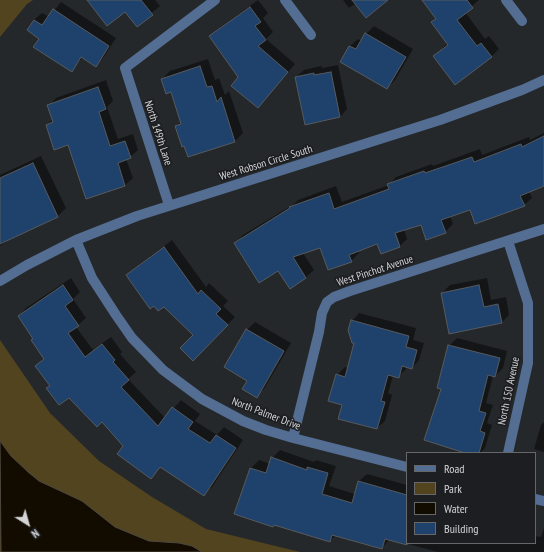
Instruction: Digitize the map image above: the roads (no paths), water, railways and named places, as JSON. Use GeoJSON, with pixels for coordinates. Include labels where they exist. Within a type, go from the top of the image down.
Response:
{"type":"FeatureCollection","features":[{"type":"Feature","properties":{"kind":"street","name":"North 149th Lane"},"geometry":{"type":"LineString","coordinates":[[169,205],[125,68],[215,0]]}},
{"type":"Feature","properties":{"kind":"street"},"geometry":{"type":"LineString","coordinates":[[285,0],[311,35]]}},
{"type":"Feature","properties":{"kind":"street"},"geometry":{"type":"LineString","coordinates":[[506,0],[522,21]]}},
{"type":"Feature","properties":{"kind":"street","name":"West Robson Circle South"},"geometry":{"type":"LineString","coordinates":[[0,281],[27,265],[76,240],[137,216],[440,120],[508,96],[544,80]]}},
{"type":"Feature","properties":{"kind":"street","name":"West Pinchot Avenue"},"geometry":{"type":"LineString","coordinates":[[293,438],[322,313],[327,302],[342,294],[544,229]]}},
{"type":"Feature","properties":{"kind":"street","name":"North Palmer Drive"},"geometry":{"type":"LineString","coordinates":[[76,240],[92,278],[132,338],[163,370],[202,399],[243,421],[293,438],[406,467]]}},
{"type":"Feature","properties":{"kind":"street","name":"North 150 Avenue"},"geometry":{"type":"LineString","coordinates":[[508,241],[528,303],[528,364],[508,452]]}},
{"type":"Feature","properties":{"kind":"water"},"geometry":{"type":"Polygon","coordinates":[[[0,441],[11,456],[39,481],[82,501],[115,527],[149,541],[179,543],[192,546],[202,552],[1,552],[0,441]]]}}]}
